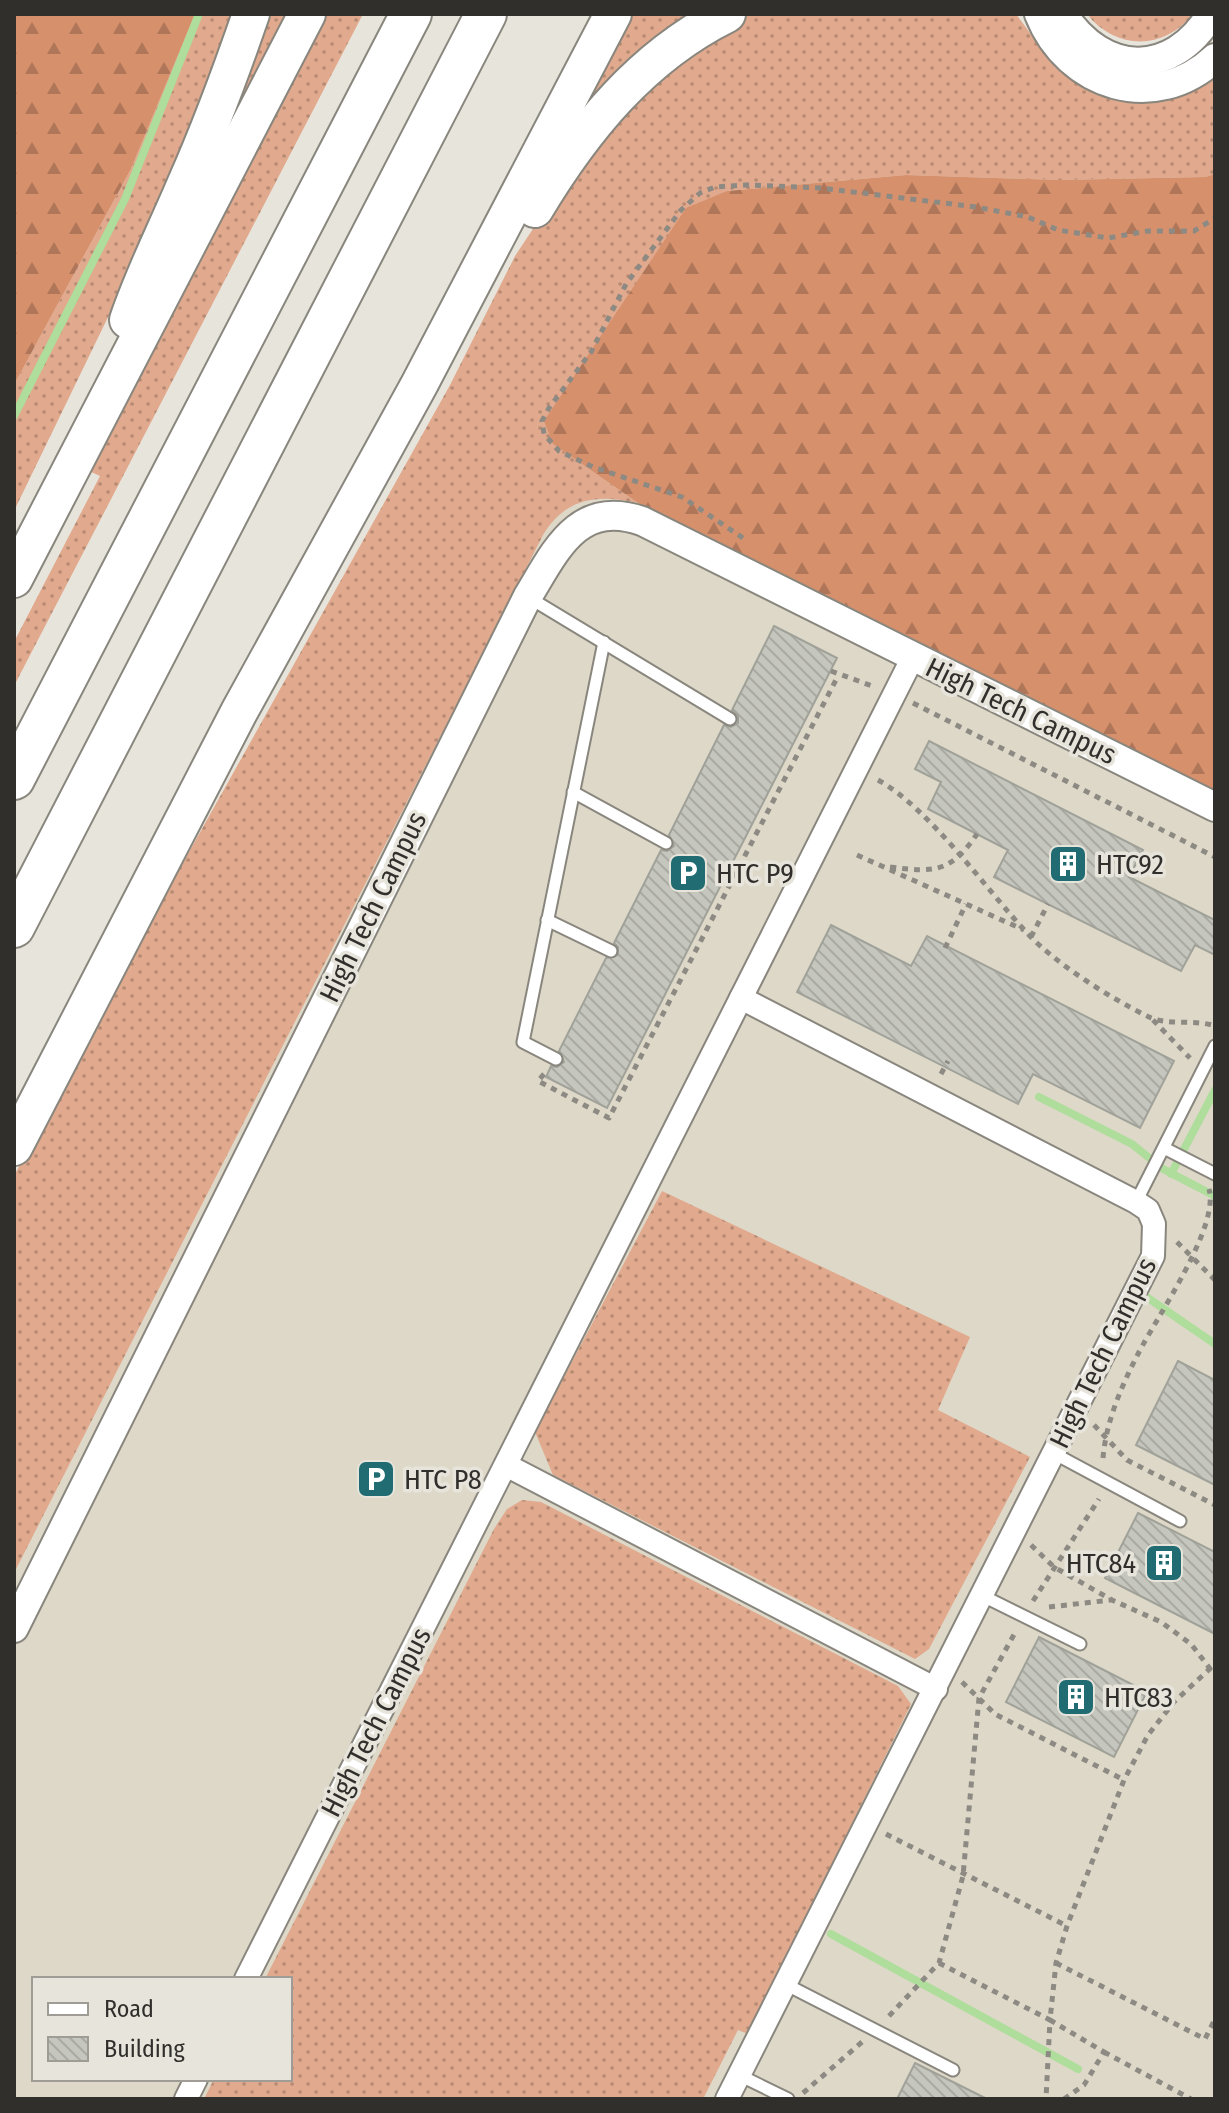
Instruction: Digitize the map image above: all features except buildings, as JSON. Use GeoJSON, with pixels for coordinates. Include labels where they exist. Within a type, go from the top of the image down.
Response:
{"type":"FeatureCollection","features":[{"type":"Feature","properties":{"kind":"highway"},"geometry":{"type":"LineString","coordinates":[[83,446],[147,265],[191,172],[251,14]]}},
{"type":"Feature","properties":{"kind":"highway"},"geometry":{"type":"LineString","coordinates":[[14,579],[307,14]]}},
{"type":"Feature","properties":{"kind":"highway"},"geometry":{"type":"LineString","coordinates":[[14,779],[411,14]]}},
{"type":"Feature","properties":{"kind":"highway"},"geometry":{"type":"LineString","coordinates":[[14,927],[486,14]]}},
{"type":"Feature","properties":{"kind":"highway"},"geometry":{"type":"LineString","coordinates":[[14,1147],[239,712],[419,385],[613,14]]}},
{"type":"Feature","properties":{"kind":"highway"},"geometry":{"type":"LineString","coordinates":[[419,385],[444,369],[553,179],[602,112],[641,72],[679,43],[727,14]]}},
{"type":"Feature","properties":{"kind":"street"},"geometry":{"type":"LineString","coordinates":[[1039,14],[1063,55],[1103,82],[1123,88],[1148,90],[1170,85],[1192,76],[1215,58]]}},
{"type":"Feature","properties":{"kind":"street"},"geometry":{"type":"LineString","coordinates":[[1063,14],[1092,47],[1129,63],[1151,61],[1179,50],[1211,14]]}},
{"type":"Feature","properties":{"kind":"street","name":"High Tech Campus"},"geometry":{"type":"LineString","coordinates":[[14,1628],[528,596],[565,537],[581,525],[609,514],[627,516],[1215,807]]}},
{"type":"Feature","properties":{"kind":"street","name":"High Tech Campus"},"geometry":{"type":"LineString","coordinates":[[247,1977],[913,657]]}},
{"type":"Feature","properties":{"kind":"street","name":"High Tech Campus"},"geometry":{"type":"LineString","coordinates":[[727,2099],[948,1667],[1153,1256],[1154,1224],[1148,1210],[1136,1202],[741,998]]}},
{"type":"Feature","properties":{"kind":"street"},"geometry":{"type":"LineString","coordinates":[[506,1465],[936,1689]]}},
{"type":"Feature","properties":{"kind":"street"},"geometry":{"type":"LineString","coordinates":[[186,2099],[195,2081]]}},
{"type":"Feature","properties":{"kind":"lane"},"geometry":{"type":"LineString","coordinates":[[528,596],[730,719]]}},
{"type":"Feature","properties":{"kind":"lane"},"geometry":{"type":"LineString","coordinates":[[556,1059],[523,1042],[604,642]]}},
{"type":"Feature","properties":{"kind":"lane"},"geometry":{"type":"LineString","coordinates":[[573,792],[666,843]]}},
{"type":"Feature","properties":{"kind":"lane"},"geometry":{"type":"LineString","coordinates":[[547,920],[611,951]]}},
{"type":"Feature","properties":{"kind":"lane"},"geometry":{"type":"LineString","coordinates":[[1136,1202],[1166,1149],[1215,1046]]}},
{"type":"Feature","properties":{"kind":"lane"},"geometry":{"type":"LineString","coordinates":[[1166,1149],[1215,1174]]}},
{"type":"Feature","properties":{"kind":"lane"},"geometry":{"type":"LineString","coordinates":[[1055,1454],[1180,1521]]}},
{"type":"Feature","properties":{"kind":"lane"},"geometry":{"type":"LineString","coordinates":[[983,1596],[1080,1644]]}},
{"type":"Feature","properties":{"kind":"lane"},"geometry":{"type":"LineString","coordinates":[[787,1985],[953,2070]]}},
{"type":"Feature","properties":{"kind":"lane"},"geometry":{"type":"LineString","coordinates":[[739,2075],[788,2099]]}},
{"type":"Feature","properties":{"kind":"path"},"geometry":{"type":"LineString","coordinates":[[751,545],[682,497],[582,462],[549,444],[542,421],[591,352],[626,284],[681,210],[700,193],[715,187],[746,185],[821,188],[976,207],[1028,217],[1058,230],[1108,238],[1148,231],[1194,231],[1215,218]]}},
{"type":"Feature","properties":{"kind":"path"},"geometry":{"type":"LineString","coordinates":[[831,671],[838,676],[894,693]]}},
{"type":"Feature","properties":{"kind":"path"},"geometry":{"type":"LineString","coordinates":[[556,1059],[538,1081],[609,1118],[838,676]]}},
{"type":"Feature","properties":{"kind":"path","name":"High Tech Campus"},"geometry":{"type":"LineString","coordinates":[[894,693],[1215,857]]}},
{"type":"Feature","properties":{"kind":"path"},"geometry":{"type":"LineString","coordinates":[[856,768],[894,788],[961,857],[1031,937],[1090,982],[1152,1019],[1177,1042],[1201,1073]]}},
{"type":"Feature","properties":{"kind":"path"},"geometry":{"type":"LineString","coordinates":[[816,846],[857,855],[891,868],[945,868],[961,857],[977,834]]}},
{"type":"Feature","properties":{"kind":"path"},"geometry":{"type":"LineString","coordinates":[[857,855],[1025,931]]}},
{"type":"Feature","properties":{"kind":"path"},"geometry":{"type":"LineString","coordinates":[[945,948],[966,904]]}},
{"type":"Feature","properties":{"kind":"path"},"geometry":{"type":"LineString","coordinates":[[1031,937],[1048,904]]}},
{"type":"Feature","properties":{"kind":"path"},"geometry":{"type":"LineString","coordinates":[[1152,1019],[1215,1026]]}},
{"type":"Feature","properties":{"kind":"path"},"geometry":{"type":"LineString","coordinates":[[1112,1600],[1028,1609],[1106,1481],[1104,1436],[1122,1389],[1193,1255],[1213,1202]]}},
{"type":"Feature","properties":{"kind":"path"},"geometry":{"type":"LineString","coordinates":[[1154,1224],[1193,1255],[1215,1280]]}},
{"type":"Feature","properties":{"kind":"path"},"geometry":{"type":"LineString","coordinates":[[1078,1408],[1127,1460],[1215,1505]]}},
{"type":"Feature","properties":{"kind":"path"},"geometry":{"type":"LineString","coordinates":[[1016,1531],[1054,1567],[1112,1600],[1161,1622],[1191,1644],[1213,1667],[1174,1702],[1148,1735],[1124,1780],[1067,1926],[1056,1963],[1046,2099]]}},
{"type":"Feature","properties":{"kind":"path"},"geometry":{"type":"LineString","coordinates":[[796,2099],[876,2029],[939,1963],[963,1876],[979,1698],[1024,1616]]}},
{"type":"Feature","properties":{"kind":"path"},"geometry":{"type":"LineString","coordinates":[[948,1667],[995,1714],[1124,1780]]}},
{"type":"Feature","properties":{"kind":"path"},"geometry":{"type":"LineString","coordinates":[[868,1824],[963,1876],[1067,1926]]}},
{"type":"Feature","properties":{"kind":"path"},"geometry":{"type":"LineString","coordinates":[[939,1963],[1050,2020],[1191,2099]]}},
{"type":"Feature","properties":{"kind":"path"},"geometry":{"type":"LineString","coordinates":[[1056,1963],[1205,2039],[1215,2019]]}},
{"type":"Feature","properties":{"kind":"path"},"geometry":{"type":"LineString","coordinates":[[1064,2099],[1084,2085],[1104,2052]]}},
{"type":"Feature","properties":{"kind":"shaded area"},"geometry":{"type":"Polygon","coordinates":[[[195,14],[237,14],[174,181],[14,511],[14,385],[131,169],[195,14]]]}},
{"type":"Feature","properties":{"kind":"shaded area"},"geometry":{"type":"Polygon","coordinates":[[[262,14],[288,14],[176,224],[262,14]]]}},
{"type":"Feature","properties":{"kind":"shaded area"},"geometry":{"type":"Polygon","coordinates":[[[324,14],[363,14],[14,686],[14,642],[100,476],[87,470],[324,14]]]}},
{"type":"Feature","properties":{"kind":"shaded area"},"geometry":{"type":"Polygon","coordinates":[[[617,14],[702,14],[538,170],[617,14]]]}},
{"type":"Feature","properties":{"kind":"shaded area"},"geometry":{"type":"Polygon","coordinates":[[[745,14],[1016,14],[1055,67],[1097,92],[1149,98],[1215,68],[1215,174],[1205,177],[1059,180],[906,175],[727,191],[553,444],[638,503],[610,499],[584,501],[562,513],[543,535],[14,1573],[14,1176],[94,1022],[450,385],[515,256],[607,117],[745,14]]]}},
{"type":"Feature","properties":{"kind":"shaded area"},"geometry":{"type":"Polygon","coordinates":[[[1087,14],[1193,14],[1168,35],[1140,41],[1125,40],[1111,34],[1087,14]]]}},
{"type":"Feature","properties":{"kind":"shaded area"},"geometry":{"type":"Polygon","coordinates":[[[646,167],[1215,167],[1215,2099],[14,2099],[14,1391],[646,167]]]}},
{"type":"Feature","properties":{"kind":"shaded area"},"geometry":{"type":"Polygon","coordinates":[[[662,1191],[970,1337],[938,1410],[1030,1457],[929,1649],[915,1659],[553,1475],[535,1432],[662,1191]]]}},
{"type":"Feature","properties":{"kind":"shaded area"},"geometry":{"type":"Polygon","coordinates":[[[522,1500],[541,1502],[898,1686],[911,1704],[748,2034],[738,2030],[703,2099],[204,2099],[213,2081],[292,2081],[292,1977],[266,1977],[494,1529],[507,1509],[522,1500]]]}},
{"type":"Feature","properties":{"kind":"green space"},"geometry":{"type":"Polygon","coordinates":[[[14,14],[195,14],[131,169],[14,385],[14,14]]]}},
{"type":"Feature","properties":{"kind":"green space"},"geometry":{"type":"Polygon","coordinates":[[[1215,174],[1215,794],[638,503],[553,444],[544,421],[686,208],[727,191],[906,175],[1059,180],[1205,177],[1215,174]]]}},
{"type":"Feature","properties":{"kind":"waterway"},"geometry":{"type":"LineString","coordinates":[[14,416],[125,199],[199,14]]}},
{"type":"Feature","properties":{"kind":"waterway"},"geometry":{"type":"LineString","coordinates":[[1171,1174],[1215,1090]]}},
{"type":"Feature","properties":{"kind":"waterway"},"geometry":{"type":"LineString","coordinates":[[1039,1097],[1132,1144],[1163,1169],[1215,1196]]}},
{"type":"Feature","properties":{"kind":"waterway"},"geometry":{"type":"LineString","coordinates":[[1148,1298],[1215,1344]]}},
{"type":"Feature","properties":{"kind":"waterway"},"geometry":{"type":"LineString","coordinates":[[831,1934],[1078,2069]]}},
{"type":"Feature","properties":{"kind":"place","name":"HTC92"},"geometry":{"type":"Point","coordinates":[1068,864]}},
{"type":"Feature","properties":{"kind":"place","name":"HTC P9"},"geometry":{"type":"Point","coordinates":[688,873]}},
{"type":"Feature","properties":{"kind":"place","name":"HTC P8"},"geometry":{"type":"Point","coordinates":[376,1479]}},
{"type":"Feature","properties":{"kind":"place","name":"HTC84"},"geometry":{"type":"Point","coordinates":[1164,1563]}},
{"type":"Feature","properties":{"kind":"place","name":"HTC83"},"geometry":{"type":"Point","coordinates":[1076,1697]}}]}
